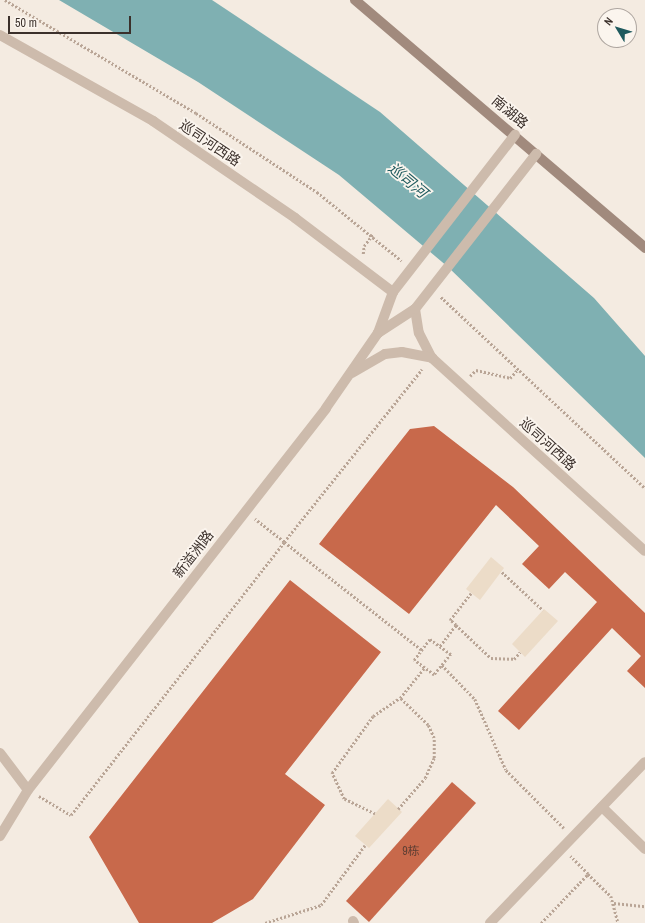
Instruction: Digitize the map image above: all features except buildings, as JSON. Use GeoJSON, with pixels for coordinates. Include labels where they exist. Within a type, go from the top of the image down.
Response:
{"type":"FeatureCollection","features":[{"type":"Feature","properties":{"kind":"main road","name":"南湖路"},"geometry":{"type":"LineString","coordinates":[[355,0],[515,135],[645,248]]}},
{"type":"Feature","properties":{"kind":"street","name":"巡司河西路"},"geometry":{"type":"LineString","coordinates":[[0,36],[153,121],[295,218],[393,292]]}},
{"type":"Feature","properties":{"kind":"street"},"geometry":{"type":"LineString","coordinates":[[378,333],[393,292],[515,135]]}},
{"type":"Feature","properties":{"kind":"street"},"geometry":{"type":"LineString","coordinates":[[378,333],[415,309],[536,154]]}},
{"type":"Feature","properties":{"kind":"street"},"geometry":{"type":"LineString","coordinates":[[415,309],[419,333],[432,358]]}},
{"type":"Feature","properties":{"kind":"street","name":"新溢洲路"},"geometry":{"type":"LineString","coordinates":[[0,836],[28,790],[349,374],[378,333]]}},
{"type":"Feature","properties":{"kind":"street"},"geometry":{"type":"LineString","coordinates":[[349,374],[385,354],[402,352],[432,358]]}},
{"type":"Feature","properties":{"kind":"street","name":"巡司河西路"},"geometry":{"type":"LineString","coordinates":[[432,358],[645,551]]}},
{"type":"Feature","properties":{"kind":"street"},"geometry":{"type":"LineString","coordinates":[[0,753],[28,790]]}},
{"type":"Feature","properties":{"kind":"street"},"geometry":{"type":"LineString","coordinates":[[490,923],[645,762]]}},
{"type":"Feature","properties":{"kind":"street"},"geometry":{"type":"LineString","coordinates":[[602,807],[645,849]]}},
{"type":"Feature","properties":{"kind":"path"},"geometry":{"type":"LineString","coordinates":[[5,0],[196,113],[317,192],[373,234],[405,263]]}},
{"type":"Feature","properties":{"kind":"path"},"geometry":{"type":"LineString","coordinates":[[362,268],[364,246],[373,234]]}},
{"type":"Feature","properties":{"kind":"path"},"geometry":{"type":"LineString","coordinates":[[439,295],[645,488]]}},
{"type":"Feature","properties":{"kind":"path"},"geometry":{"type":"LineString","coordinates":[[28,790],[70,815],[284,542],[432,358]]}},
{"type":"Feature","properties":{"kind":"path"},"geometry":{"type":"LineString","coordinates":[[462,385],[476,370],[510,378],[518,369]]}},
{"type":"Feature","properties":{"kind":"path"},"geometry":{"type":"LineString","coordinates":[[244,511],[422,650]]}},
{"type":"Feature","properties":{"kind":"path"},"geometry":{"type":"LineString","coordinates":[[502,572],[543,610]]}},
{"type":"Feature","properties":{"kind":"path"},"geometry":{"type":"LineString","coordinates":[[471,593],[450,620],[491,658],[514,659],[520,652]]}},
{"type":"Feature","properties":{"kind":"path"},"geometry":{"type":"LineString","coordinates":[[440,646],[456,625]]}},
{"type":"Feature","properties":{"kind":"path"},"geometry":{"type":"LineString","coordinates":[[430,638],[451,654],[434,675],[414,660],[422,650],[430,638]]}},
{"type":"Feature","properties":{"kind":"path"},"geometry":{"type":"LineString","coordinates":[[442,665],[475,699],[506,770],[573,836]]}},
{"type":"Feature","properties":{"kind":"path"},"geometry":{"type":"LineString","coordinates":[[375,814],[344,799],[332,774],[373,716],[400,698],[424,668]]}},
{"type":"Feature","properties":{"kind":"path"},"geometry":{"type":"LineString","coordinates":[[398,809],[425,778],[435,752],[428,725],[400,698]]}},
{"type":"Feature","properties":{"kind":"path"},"geometry":{"type":"LineString","coordinates":[[265,923],[321,905],[365,844]]}},
{"type":"Feature","properties":{"kind":"path"},"geometry":{"type":"LineString","coordinates":[[562,849],[588,874],[614,903],[618,923]]}},
{"type":"Feature","properties":{"kind":"path"},"geometry":{"type":"LineString","coordinates":[[541,923],[588,874]]}},
{"type":"Feature","properties":{"kind":"path"},"geometry":{"type":"LineString","coordinates":[[614,903],[645,906]]}},
{"type":"Feature","properties":{"kind":"shaded area"},"geometry":{"type":"Polygon","coordinates":[[[491,557],[504,568],[480,600],[466,589],[491,557]]]}},
{"type":"Feature","properties":{"kind":"shaded area"},"geometry":{"type":"Polygon","coordinates":[[[544,609],[558,621],[525,657],[512,644],[544,609]]]}},
{"type":"Feature","properties":{"kind":"shaded area"},"geometry":{"type":"Polygon","coordinates":[[[388,799],[402,812],[369,848],[355,836],[388,799]]]}},
{"type":"Feature","properties":{"kind":"water","name":"巡司河"},"geometry":{"type":"Polygon","coordinates":[[[59,0],[212,0],[380,112],[594,298],[645,356],[645,458],[448,267],[339,175],[198,82],[59,0]]]}}]}
